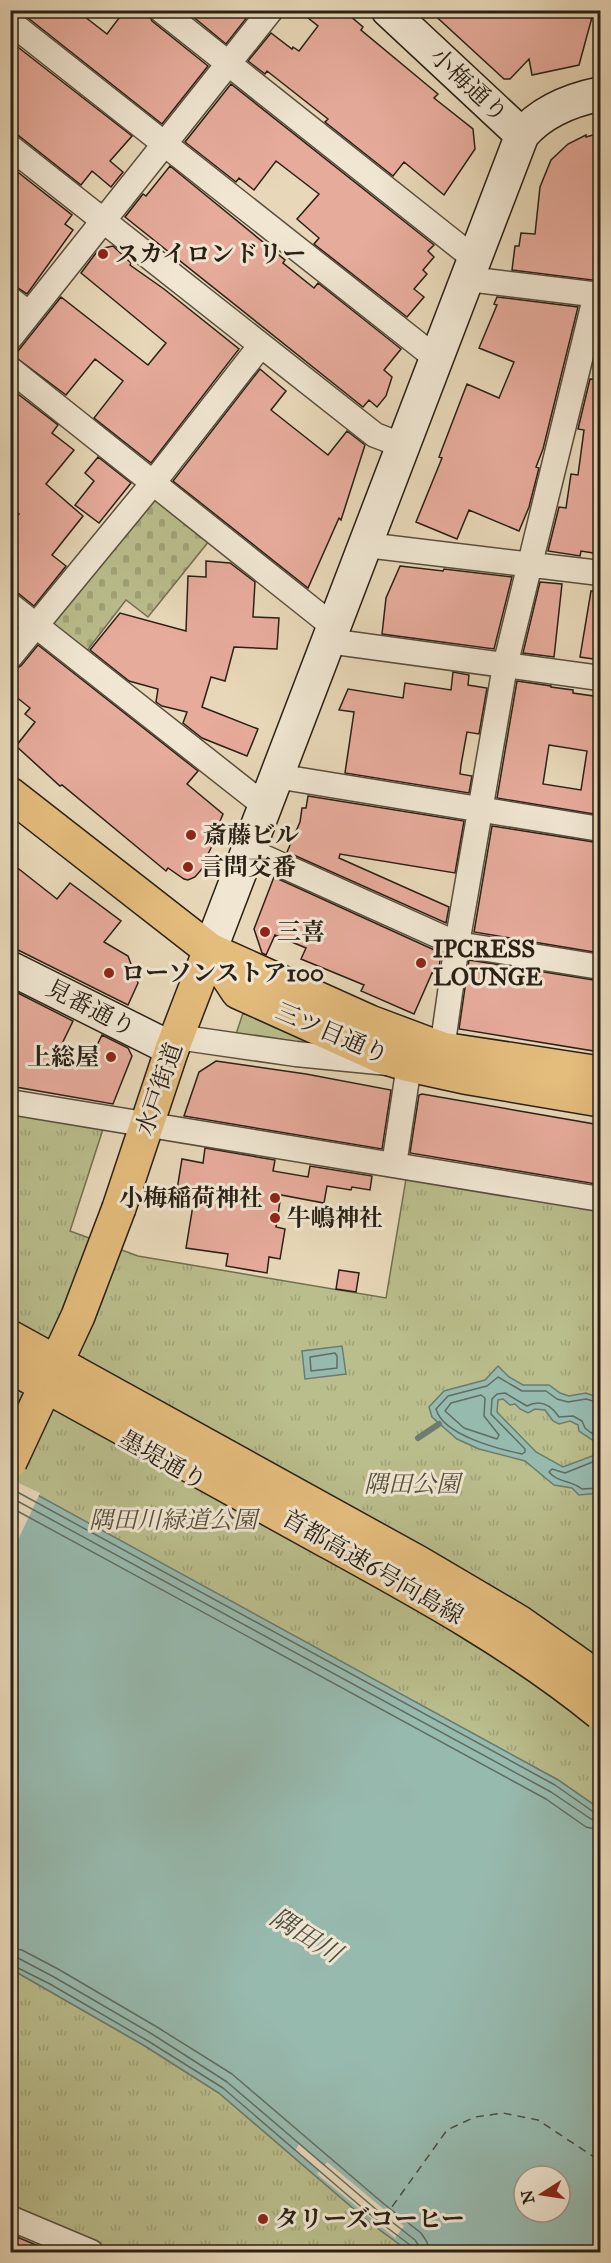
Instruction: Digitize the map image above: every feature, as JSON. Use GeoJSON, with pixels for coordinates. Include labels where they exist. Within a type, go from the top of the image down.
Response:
{"type":"FeatureCollection","features":[{"type":"Feature","properties":{"kind":"main road"},"geometry":{"type":"LineString","coordinates":[[10,794],[210,950]]}},
{"type":"Feature","properties":{"kind":"main road","name":"水戸街道"},"geometry":{"type":"LineString","coordinates":[[10,1462],[78,1316],[119,1208],[174,1043],[210,950]]}},
{"type":"Feature","properties":{"kind":"main road","name":"三ツ目通り"},"geometry":{"type":"LineString","coordinates":[[210,950],[370,1022],[442,1049],[600,1073]]}},
{"type":"Feature","properties":{"kind":"main road","name":"三ツ目通り"},"geometry":{"type":"LineString","coordinates":[[210,950],[238,992],[380,1056],[464,1077],[600,1100]]}},
{"type":"Feature","properties":{"kind":"main road","name":"首都高速6号向島線"},"geometry":{"type":"LineString","coordinates":[[10,1337],[419,1563],[519,1622],[600,1680]]}},
{"type":"Feature","properties":{"kind":"main road","name":"首都高速6号向島線"},"geometry":{"type":"LineString","coordinates":[[10,1366],[406,1585],[505,1643],[566,1685],[600,1713]]}},
{"type":"Feature","properties":{"kind":"street"},"geometry":{"type":"LineString","coordinates":[[161,10],[229,64],[472,270],[598,295],[505,666],[482,810],[457,944],[442,1049]]}},
{"type":"Feature","properties":{"kind":"street"},"geometry":{"type":"LineString","coordinates":[[10,338],[20,307],[103,221],[271,10]]}},
{"type":"Feature","properties":{"kind":"street","name":"小梅通り"},"geometry":{"type":"LineString","coordinates":[[388,10],[522,135]]}},
{"type":"Feature","properties":{"kind":"street"},"geometry":{"type":"LineString","coordinates":[[10,22],[437,359]]}},
{"type":"Feature","properties":{"kind":"street"},"geometry":{"type":"LineString","coordinates":[[210,950],[522,135],[536,120],[560,106],[600,94]]}},
{"type":"Feature","properties":{"kind":"street"},"geometry":{"type":"LineString","coordinates":[[10,147],[375,435],[404,446]]}},
{"type":"Feature","properties":{"kind":"street"},"geometry":{"type":"LineString","coordinates":[[10,657],[153,483],[261,345]]}},
{"type":"Feature","properties":{"kind":"street"},"geometry":{"type":"LineString","coordinates":[[10,369],[153,483],[331,634],[505,666],[600,678]]}},
{"type":"Feature","properties":{"kind":"street"},"geometry":{"type":"LineString","coordinates":[[366,545],[600,573]]}},
{"type":"Feature","properties":{"kind":"street"},"geometry":{"type":"LineString","coordinates":[[10,605],[265,806]]}},
{"type":"Feature","properties":{"kind":"street"},"geometry":{"type":"LineString","coordinates":[[276,776],[600,829]]}},
{"type":"Feature","properties":{"kind":"street"},"geometry":{"type":"LineString","coordinates":[[248,850],[457,944],[600,967]]}},
{"type":"Feature","properties":{"kind":"street","name":"見番通り"},"geometry":{"type":"LineString","coordinates":[[10,968],[174,1043]]}},
{"type":"Feature","properties":{"kind":"street"},"geometry":{"type":"LineString","coordinates":[[174,1043],[409,1065],[394,1165]]}},
{"type":"Feature","properties":{"kind":"street"},"geometry":{"type":"LineString","coordinates":[[10,1102],[600,1199]]}},
{"type":"Feature","properties":{"kind":"street","name":"墨堤通り"},"geometry":{"type":"LineString","coordinates":[[10,1376],[600,1699]]}},
{"type":"Feature","properties":{"kind":"street"},"geometry":{"type":"LineString","coordinates":[[10,2218],[91,2253]]}},
{"type":"Feature","properties":{"kind":"green space"},"geometry":{"type":"Polygon","coordinates":[[[154,497],[209,541],[148,617],[126,600],[86,652],[52,625],[154,497]]]}},
{"type":"Feature","properties":{"kind":"green space"},"geometry":{"type":"Polygon","coordinates":[[[243,1013],[309,1042],[311,1045],[235,1037],[243,1013]]]}},
{"type":"Feature","properties":{"kind":"green space","name":"隅田公園"},"geometry":{"type":"Polygon","coordinates":[[[11,1111],[104,1126],[70,1231],[138,1256],[386,1298],[406,1179],[600,1210],[600,1809],[558,1780],[11,1482],[11,1111]]]}},
{"type":"Feature","properties":{"kind":"green space"},"geometry":{"type":"Polygon","coordinates":[[[11,1969],[145,2046],[219,2093],[369,2222],[410,2252],[101,2252],[11,2213],[11,1969]]]}},
{"type":"Feature","properties":{"kind":"water"},"geometry":{"type":"Polygon","coordinates":[[[342,1346],[346,1374],[305,1379],[302,1351],[342,1346]]]}},
{"type":"Feature","properties":{"kind":"water"},"geometry":{"type":"Polygon","coordinates":[[[498,1366],[509,1377],[523,1385],[549,1385],[569,1396],[586,1393],[600,1398],[600,1445],[579,1431],[578,1425],[570,1421],[559,1424],[553,1421],[545,1410],[535,1409],[528,1413],[515,1404],[510,1405],[503,1399],[498,1400],[497,1412],[536,1452],[563,1467],[600,1453],[600,1493],[579,1495],[572,1488],[554,1485],[525,1461],[479,1449],[457,1439],[432,1417],[429,1407],[444,1391],[485,1380],[498,1366]]]}},
{"type":"Feature","properties":{"kind":"water","name":"隅田川"},"geometry":{"type":"Polygon","coordinates":[[[10,1482],[558,1780],[600,1809],[600,2252],[410,2252],[369,2222],[219,2093],[145,2046],[11,1969],[10,1482]]]}},
{"type":"Feature","properties":{"kind":"pier"},"geometry":{"type":"Polygon","coordinates":[[[10,1479],[40,1493],[11,1555],[10,1555],[10,1479]]]}},
{"type":"Feature","properties":{"kind":"pier"},"geometry":{"type":"Polygon","coordinates":[[[299,2144],[324,2166],[327,2162],[404,2226],[395,2238],[317,2174],[319,2171],[295,2151],[299,2144]]]}},
{"type":"Feature","properties":{"kind":"building"},"geometry":{"type":"Polygon","coordinates":[[[18,10],[76,10],[107,34],[125,10],[147,10],[152,21],[208,66],[162,124],[18,10]]]}},
{"type":"Feature","properties":{"kind":"building"},"geometry":{"type":"Polygon","coordinates":[[[185,10],[241,10],[248,16],[226,44],[185,10]]]}},
{"type":"Feature","properties":{"kind":"building"},"geometry":{"type":"Polygon","coordinates":[[[298,10],[343,10],[363,27],[361,30],[438,94],[434,98],[473,129],[475,149],[444,195],[404,162],[393,176],[325,122],[328,119],[267,71],[265,74],[248,61],[271,33],[292,49],[293,47],[299,51],[318,26],[298,10]]]}},
{"type":"Feature","properties":{"kind":"building"},"geometry":{"type":"Polygon","coordinates":[[[429,10],[594,10],[579,65],[532,75],[529,59],[510,79],[504,79],[429,10]]]}},
{"type":"Feature","properties":{"kind":"building"},"geometry":{"type":"Polygon","coordinates":[[[10,41],[132,136],[110,161],[123,172],[111,187],[92,171],[81,185],[19,136],[10,133],[10,41]]]}},
{"type":"Feature","properties":{"kind":"building"},"geometry":{"type":"Polygon","coordinates":[[[231,84],[434,245],[428,251],[434,257],[423,270],[427,274],[414,289],[424,297],[407,317],[314,244],[319,238],[297,219],[319,194],[276,161],[254,190],[239,178],[236,182],[185,142],[231,84]]]}},
{"type":"Feature","properties":{"kind":"building"},"geometry":{"type":"Polygon","coordinates":[[[600,133],[600,281],[512,270],[515,246],[519,246],[521,233],[535,234],[540,187],[551,160],[568,144],[586,135],[586,137],[600,133]]]}},
{"type":"Feature","properties":{"kind":"building"},"geometry":{"type":"Polygon","coordinates":[[[10,166],[72,215],[65,224],[73,230],[27,294],[10,283],[10,166]]]}},
{"type":"Feature","properties":{"kind":"building"},"geometry":{"type":"Polygon","coordinates":[[[170,166],[285,260],[283,263],[314,288],[318,283],[401,349],[384,370],[392,377],[386,396],[377,407],[369,400],[363,407],[125,217],[143,194],[146,196],[170,166]]]}},
{"type":"Feature","properties":{"kind":"building"},"geometry":{"type":"Polygon","coordinates":[[[113,246],[131,263],[130,265],[239,349],[151,463],[94,418],[123,381],[95,359],[66,395],[14,356],[61,297],[148,365],[166,343],[81,273],[99,249],[113,246]]]}},
{"type":"Feature","properties":{"kind":"building"},"geometry":{"type":"Polygon","coordinates":[[[497,297],[578,307],[543,449],[536,467],[539,468],[529,507],[519,531],[469,510],[457,539],[416,522],[442,458],[439,457],[467,384],[499,398],[514,362],[479,348],[497,305],[494,304],[497,297]]]}},
{"type":"Feature","properties":{"kind":"building"},"geometry":{"type":"Polygon","coordinates":[[[260,369],[286,391],[271,410],[328,455],[347,431],[365,445],[341,520],[339,518],[308,588],[173,481],[260,369]]]}},
{"type":"Feature","properties":{"kind":"building"},"geometry":{"type":"Polygon","coordinates":[[[590,379],[600,380],[600,554],[581,551],[580,556],[548,551],[559,507],[566,508],[571,474],[578,475],[584,430],[578,429],[590,379]]]}},
{"type":"Feature","properties":{"kind":"building"},"geometry":{"type":"Polygon","coordinates":[[[10,388],[58,425],[52,433],[74,450],[46,484],[83,516],[52,555],[66,566],[34,606],[19,594],[10,591],[10,525],[19,514],[10,508],[10,388]]]}},
{"type":"Feature","properties":{"kind":"building"},"geometry":{"type":"Polygon","coordinates":[[[98,457],[131,483],[99,523],[75,505],[94,481],[85,473],[98,457]]]}},
{"type":"Feature","properties":{"kind":"building"},"geometry":{"type":"Polygon","coordinates":[[[206,561],[230,563],[255,582],[253,617],[279,618],[277,649],[234,647],[225,681],[211,677],[202,707],[258,729],[247,756],[202,738],[183,723],[187,712],[162,706],[156,702],[158,689],[129,681],[90,650],[120,613],[186,631],[188,576],[206,577],[206,561]]]}},
{"type":"Feature","properties":{"kind":"building"},"geometry":{"type":"Polygon","coordinates":[[[400,566],[512,577],[494,649],[382,634],[386,598],[400,566]]]}},
{"type":"Feature","properties":{"kind":"building"},"geometry":{"type":"Polygon","coordinates":[[[540,582],[562,584],[554,657],[523,653],[540,582]]]}},
{"type":"Feature","properties":{"kind":"building"},"geometry":{"type":"Polygon","coordinates":[[[591,591],[600,591],[600,660],[580,657],[591,591]]]}},
{"type":"Feature","properties":{"kind":"building"},"geometry":{"type":"Polygon","coordinates":[[[38,645],[198,771],[187,784],[223,814],[213,838],[215,840],[204,862],[206,864],[195,877],[188,880],[168,868],[166,871],[62,785],[60,786],[16,746],[35,722],[25,714],[30,708],[10,692],[10,671],[21,666],[38,645]]]}},
{"type":"Feature","properties":{"kind":"building"},"geometry":{"type":"Polygon","coordinates":[[[453,672],[469,675],[468,685],[487,688],[479,734],[467,732],[461,765],[460,774],[472,776],[469,793],[345,773],[354,712],[339,710],[348,689],[403,698],[405,683],[451,690],[453,672]]]}},
{"type":"Feature","properties":{"kind":"building"},"geometry":{"type":"Polygon","coordinates":[[[517,681],[600,697],[600,815],[497,798],[517,681]],[[549,745],[543,784],[581,790],[587,751],[549,745]]]}},
{"type":"Feature","properties":{"kind":"building"},"geometry":{"type":"Polygon","coordinates":[[[308,796],[464,821],[455,873],[340,854],[339,858],[449,907],[446,923],[287,852],[300,822],[302,808],[306,808],[308,796]]]}},
{"type":"Feature","properties":{"kind":"building"},"geometry":{"type":"Polygon","coordinates":[[[492,826],[600,843],[600,953],[474,932],[492,826]]]}},
{"type":"Feature","properties":{"kind":"building"},"geometry":{"type":"Polygon","coordinates":[[[10,862],[57,899],[70,883],[121,921],[104,942],[128,956],[138,983],[128,1005],[10,946],[10,862]]]}},
{"type":"Feature","properties":{"kind":"building"},"geometry":{"type":"Polygon","coordinates":[[[274,877],[441,953],[438,975],[432,973],[414,1014],[361,991],[364,985],[301,959],[306,948],[275,935],[266,955],[262,953],[254,929],[274,877]]]}},
{"type":"Feature","properties":{"kind":"building"},"geometry":{"type":"Polygon","coordinates":[[[469,960],[600,981],[600,1052],[459,1029],[469,960]]]}},
{"type":"Feature","properties":{"kind":"building"},"geometry":{"type":"Polygon","coordinates":[[[10,989],[73,1021],[58,1052],[87,1066],[102,1035],[128,1048],[132,1056],[113,1104],[10,1086],[10,1043],[16,1032],[10,1029],[10,989]]]}},
{"type":"Feature","properties":{"kind":"building"},"geometry":{"type":"Polygon","coordinates":[[[216,1061],[306,1074],[391,1090],[382,1149],[184,1116],[199,1072],[216,1061]]]}},
{"type":"Feature","properties":{"kind":"building"},"geometry":{"type":"Polygon","coordinates":[[[419,1095],[600,1125],[600,1155],[596,1184],[410,1153],[419,1095]]]}},
{"type":"Feature","properties":{"kind":"building"},"geometry":{"type":"Polygon","coordinates":[[[205,1148],[275,1160],[273,1171],[308,1177],[310,1166],[372,1176],[370,1190],[327,1186],[324,1203],[281,1195],[276,1227],[285,1229],[280,1259],[269,1257],[267,1273],[226,1266],[228,1254],[186,1248],[195,1193],[177,1190],[182,1159],[203,1163],[205,1148]]]}},
{"type":"Feature","properties":{"kind":"building"},"geometry":{"type":"Polygon","coordinates":[[[339,1270],[359,1273],[356,1292],[336,1289],[339,1270]]]}},
{"type":"Feature","properties":{"kind":"building"},"geometry":{"type":"Polygon","coordinates":[[[10,2234],[55,2253],[10,2253],[10,2234]]]}},
{"type":"Feature","properties":{"kind":"waterway"},"geometry":{"type":"LineString","coordinates":[[418,1438],[439,1424]]}},
{"type":"Feature","properties":{"kind":"ferry route"},"geometry":{"type":"LineString","coordinates":[[384,2218],[447,2130],[475,2117],[503,2113],[538,2120],[600,2161]]}},
{"type":"Feature","properties":{"kind":"place","name":"スカイロンドリー"},"geometry":{"type":"Point","coordinates":[103,254]}},
{"type":"Feature","properties":{"kind":"place","name":"斎藤ビル"},"geometry":{"type":"Point","coordinates":[191,835]}},
{"type":"Feature","properties":{"kind":"place","name":"言問交番"},"geometry":{"type":"Point","coordinates":[188,867]}},
{"type":"Feature","properties":{"kind":"place","name":"三喜"},"geometry":{"type":"Point","coordinates":[265,932]}},
{"type":"Feature","properties":{"kind":"place","name":"IPCRESS LOUNGE"},"geometry":{"type":"Point","coordinates":[421,963]}},
{"type":"Feature","properties":{"kind":"place","name":"ローソンストア100"},"geometry":{"type":"Point","coordinates":[109,973]}},
{"type":"Feature","properties":{"kind":"place","name":"上総屋"},"geometry":{"type":"Point","coordinates":[111,1057]}},
{"type":"Feature","properties":{"kind":"place","name":"小梅稲荷神社"},"geometry":{"type":"Point","coordinates":[275,1198]}},
{"type":"Feature","properties":{"kind":"place","name":"牛嶋神社"},"geometry":{"type":"Point","coordinates":[275,1218]}},
{"type":"Feature","properties":{"kind":"place","name":"タリーズコーヒー"},"geometry":{"type":"Point","coordinates":[263,2219]}},
{"type":"Feature","properties":{"kind":"park label","name":"隅田川緑道公園"},"geometry":{"type":"Point","coordinates":[173,1520]}}]}
